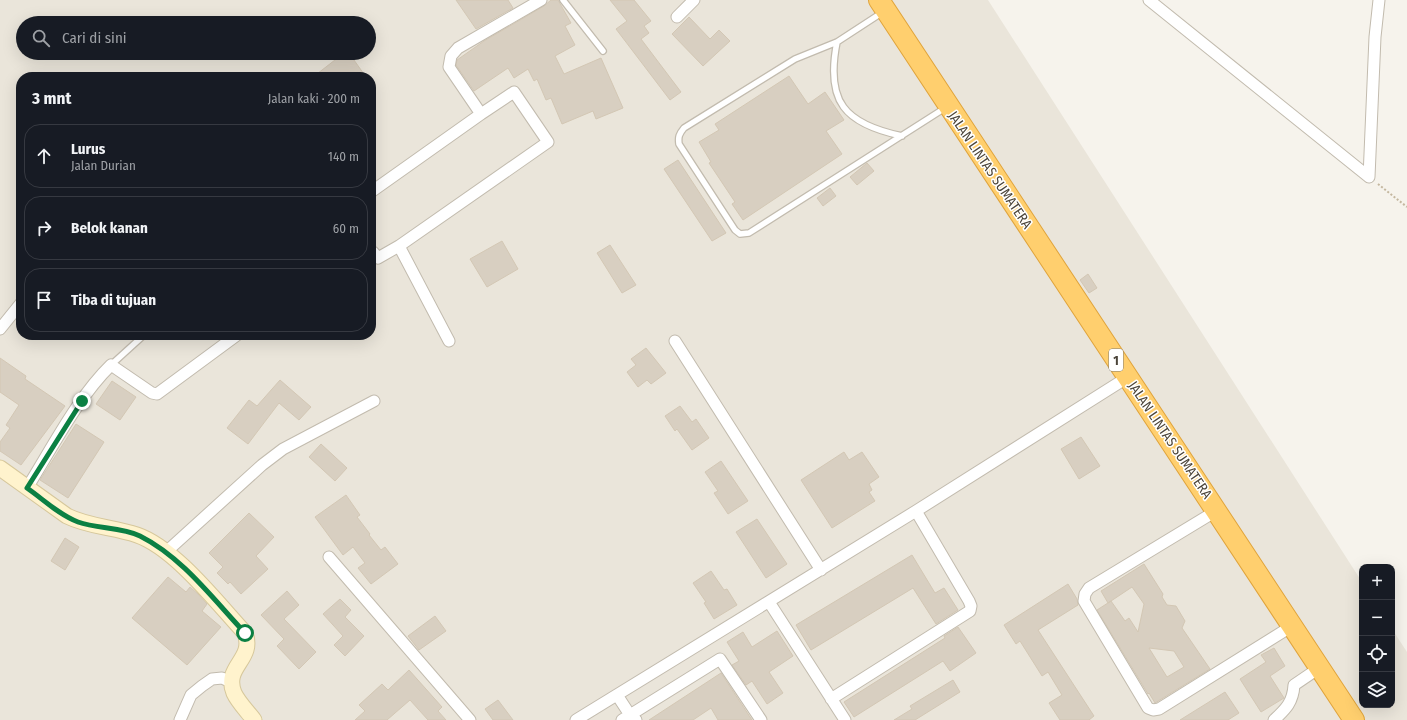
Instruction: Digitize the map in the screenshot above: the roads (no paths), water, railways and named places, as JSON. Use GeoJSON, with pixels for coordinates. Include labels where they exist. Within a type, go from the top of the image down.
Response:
{"type":"FeatureCollection","features":[{"type":"Feature","properties":{"kind":"highway","name":"JALAN LINTAS SUMATERA"},"geometry":{"type":"LineString","coordinates":[[882,5],[947,106],[1354,720]]}},
{"type":"Feature","properties":{"kind":"street"},"geometry":{"type":"LineString","coordinates":[[481,114],[450,67],[451,56],[458,48],[541,0]]}},
{"type":"Feature","properties":{"kind":"street"},"geometry":{"type":"LineString","coordinates":[[677,17],[694,0]]}},
{"type":"Feature","properties":{"kind":"street"},"geometry":{"type":"LineString","coordinates":[[1149,0],[1369,177],[1375,37],[1379,0]]}},
{"type":"Feature","properties":{"kind":"street"},"geometry":{"type":"LineString","coordinates":[[376,188],[514,92],[548,142],[399,246],[378,258],[376,256]]}},
{"type":"Feature","properties":{"kind":"street"},"geometry":{"type":"LineString","coordinates":[[399,246],[449,341]]}},
{"type":"Feature","properties":{"kind":"street"},"geometry":{"type":"LineString","coordinates":[[0,329],[16,308]]}},
{"type":"Feature","properties":{"kind":"street"},"geometry":{"type":"LineString","coordinates":[[27,488],[82,401],[100,376],[111,365],[152,393],[157,394],[230,340]]}},
{"type":"Feature","properties":{"kind":"street"},"geometry":{"type":"LineString","coordinates":[[675,341],[821,570]]}},
{"type":"Feature","properties":{"kind":"street"},"geometry":{"type":"LineString","coordinates":[[576,720],[916,511],[1128,377]]}},
{"type":"Feature","properties":{"kind":"street"},"geometry":{"type":"LineString","coordinates":[[166,552],[262,465],[283,449],[374,401]]}},
{"type":"Feature","properties":{"kind":"street"},"geometry":{"type":"LineString","coordinates":[[0,468],[67,516],[78,522],[138,535],[166,552],[194,578],[245,633],[248,648],[234,671],[231,682],[234,694],[254,720]]}},
{"type":"Feature","properties":{"kind":"street"},"geometry":{"type":"LineString","coordinates":[[831,699],[970,611],[971,606],[969,601],[916,511]]}},
{"type":"Feature","properties":{"kind":"street"},"geometry":{"type":"LineString","coordinates":[[1216,511],[1089,588],[1085,594],[1084,601],[1148,708],[1153,710],[1159,709],[1292,626]]}},
{"type":"Feature","properties":{"kind":"street"},"geometry":{"type":"LineString","coordinates":[[329,557],[470,720]]}},
{"type":"Feature","properties":{"kind":"street"},"geometry":{"type":"LineString","coordinates":[[768,602],[845,720]]}},
{"type":"Feature","properties":{"kind":"street"},"geometry":{"type":"LineString","coordinates":[[617,695],[630,719],[720,659],[761,720]]}},
{"type":"Feature","properties":{"kind":"street"},"geometry":{"type":"LineString","coordinates":[[1274,720],[1289,706],[1294,696],[1294,685],[1319,668]]}},
{"type":"Feature","properties":{"kind":"street"},"geometry":{"type":"LineString","coordinates":[[180,720],[191,695],[202,686],[212,679],[222,678],[231,682]]}},
{"type":"Feature","properties":{"kind":"lane"},"geometry":{"type":"LineString","coordinates":[[563,0],[603,51]]}},
{"type":"Feature","properties":{"kind":"lane"},"geometry":{"type":"LineString","coordinates":[[882,5],[837,42],[795,59],[684,128],[678,138],[679,144],[735,230],[740,234],[749,233],[947,106]]}},
{"type":"Feature","properties":{"kind":"lane"},"geometry":{"type":"LineString","coordinates":[[837,42],[833,69],[834,88],[842,105],[853,117],[865,126],[902,136]]}},
{"type":"Feature","properties":{"kind":"lane"},"geometry":{"type":"LineString","coordinates":[[111,365],[138,340]]}}]}
